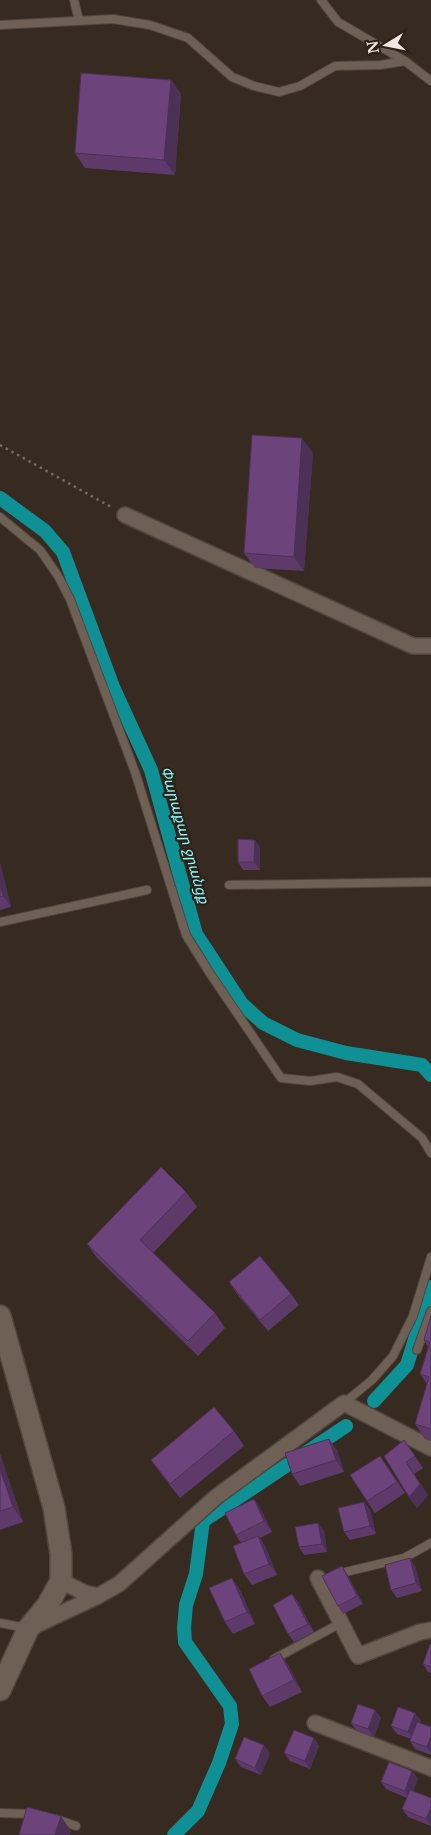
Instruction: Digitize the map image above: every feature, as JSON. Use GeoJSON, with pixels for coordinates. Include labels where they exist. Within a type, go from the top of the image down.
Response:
{"type":"FeatureCollection","features":[{"type":"Feature","properties":{"kind":"street"},"geometry":{"type":"LineString","coordinates":[[125,515],[413,646],[431,646]]}},
{"type":"Feature","properties":{"kind":"street"},"geometry":{"type":"LineString","coordinates":[[0,1316],[54,1508],[61,1554],[62,1581],[47,1606],[28,1629],[0,1690]]}},
{"type":"Feature","properties":{"kind":"street"},"geometry":{"type":"LineString","coordinates":[[28,1629],[119,1584],[216,1497],[344,1403],[431,1448]]}},
{"type":"Feature","properties":{"kind":"street"},"geometry":{"type":"LineString","coordinates":[[318,1578],[358,1656],[420,1632],[431,1630]]}},
{"type":"Feature","properties":{"kind":"street"},"geometry":{"type":"LineString","coordinates":[[62,1581],[85,1593],[98,1596]]}},
{"type":"Feature","properties":{"kind":"street"},"geometry":{"type":"LineString","coordinates":[[315,1723],[431,1768]]}},
{"type":"Feature","properties":{"kind":"lane"},"geometry":{"type":"LineString","coordinates":[[74,0],[79,21]]}},
{"type":"Feature","properties":{"kind":"lane"},"geometry":{"type":"LineString","coordinates":[[321,0],[338,22],[405,61],[431,81]]}},
{"type":"Feature","properties":{"kind":"lane"},"geometry":{"type":"LineString","coordinates":[[0,25],[113,19],[150,25],[188,38],[232,77],[254,86],[279,92],[300,86],[335,66],[380,65],[405,61]]}},
{"type":"Feature","properties":{"kind":"lane"},"geometry":{"type":"LineString","coordinates":[[0,517],[40,550],[58,576],[70,600],[135,772],[186,935],[267,1060],[281,1078],[310,1081],[337,1078],[358,1084],[422,1138],[431,1153]]}},
{"type":"Feature","properties":{"kind":"lane"},"geometry":{"type":"LineString","coordinates":[[229,886],[431,882]]}},
{"type":"Feature","properties":{"kind":"lane"},"geometry":{"type":"LineString","coordinates":[[0,922],[147,890]]}},
{"type":"Feature","properties":{"kind":"lane"},"geometry":{"type":"LineString","coordinates":[[344,1403],[372,1380],[393,1356],[413,1316],[431,1256]]}},
{"type":"Feature","properties":{"kind":"lane"},"geometry":{"type":"LineString","coordinates":[[417,1350],[431,1311]]}},
{"type":"Feature","properties":{"kind":"lane"},"geometry":{"type":"LineString","coordinates":[[318,1578],[404,1558],[431,1543]]}},
{"type":"Feature","properties":{"kind":"lane"},"geometry":{"type":"LineString","coordinates":[[0,1623],[28,1629]]}},
{"type":"Feature","properties":{"kind":"lane"},"geometry":{"type":"LineString","coordinates":[[264,1664],[341,1623]]}},
{"type":"Feature","properties":{"kind":"lane"},"geometry":{"type":"LineString","coordinates":[[0,1813],[40,1814]]}},
{"type":"Feature","properties":{"kind":"lane"},"geometry":{"type":"LineString","coordinates":[[49,1817],[76,1826]]}},
{"type":"Feature","properties":{"kind":"path"},"geometry":{"type":"LineString","coordinates":[[0,445],[125,515]]}},
{"type":"Feature","properties":{"kind":"building"},"geometry":{"type":"Polygon","coordinates":[[[81,73],[171,80],[164,160],[75,153],[81,73]]]}},
{"type":"Feature","properties":{"kind":"building"},"geometry":{"type":"Polygon","coordinates":[[[252,435],[302,438],[294,557],[244,553],[252,435]]]}},
{"type":"Feature","properties":{"kind":"building"},"geometry":{"type":"Polygon","coordinates":[[[238,839],[255,840],[254,862],[238,862],[238,839]]]}},
{"type":"Feature","properties":{"kind":"building"},"geometry":{"type":"Polygon","coordinates":[[[0,884],[3,896],[0,897],[0,884]]]}},
{"type":"Feature","properties":{"kind":"building"},"geometry":{"type":"Polygon","coordinates":[[[161,1167],[186,1192],[140,1240],[215,1313],[188,1341],[87,1244],[161,1167]]]}},
{"type":"Feature","properties":{"kind":"building"},"geometry":{"type":"Polygon","coordinates":[[[260,1256],[291,1294],[260,1320],[229,1282],[260,1256]]]}},
{"type":"Feature","properties":{"kind":"building"},"geometry":{"type":"Polygon","coordinates":[[[431,1316],[431,1429],[415,1424],[429,1377],[420,1374],[430,1342],[424,1340],[431,1316]]]}},
{"type":"Feature","properties":{"kind":"building"},"geometry":{"type":"Polygon","coordinates":[[[214,1407],[234,1431],[170,1484],[151,1460],[214,1407]]]}},
{"type":"Feature","properties":{"kind":"building"},"geometry":{"type":"Polygon","coordinates":[[[329,1439],[336,1460],[292,1474],[285,1453],[329,1439]]]}},
{"type":"Feature","properties":{"kind":"building"},"geometry":{"type":"Polygon","coordinates":[[[404,1440],[415,1456],[406,1462],[420,1484],[409,1497],[384,1456],[404,1440]]]}},
{"type":"Feature","properties":{"kind":"building"},"geometry":{"type":"Polygon","coordinates":[[[380,1456],[397,1482],[367,1501],[350,1475],[380,1456]]]}},
{"type":"Feature","properties":{"kind":"building"},"geometry":{"type":"Polygon","coordinates":[[[0,1469],[13,1507],[0,1511],[0,1469]]]}},
{"type":"Feature","properties":{"kind":"building"},"geometry":{"type":"Polygon","coordinates":[[[254,1499],[264,1521],[236,1535],[225,1513],[254,1499]]]}},
{"type":"Feature","properties":{"kind":"building"},"geometry":{"type":"Polygon","coordinates":[[[364,1502],[370,1526],[344,1532],[338,1508],[364,1502]]]}},
{"type":"Feature","properties":{"kind":"building"},"geometry":{"type":"Polygon","coordinates":[[[318,1523],[322,1544],[299,1547],[295,1527],[318,1523]]]}},
{"type":"Feature","properties":{"kind":"building"},"geometry":{"type":"Polygon","coordinates":[[[258,1536],[269,1564],[244,1574],[233,1546],[258,1536]]]}},
{"type":"Feature","properties":{"kind":"building"},"geometry":{"type":"Polygon","coordinates":[[[410,1558],[416,1583],[391,1590],[385,1565],[410,1558]]]}},
{"type":"Feature","properties":{"kind":"building"},"geometry":{"type":"Polygon","coordinates":[[[342,1566],[357,1596],[338,1606],[322,1576],[342,1566]]]}},
{"type":"Feature","properties":{"kind":"building"},"geometry":{"type":"Polygon","coordinates":[[[232,1578],[247,1612],[225,1622],[209,1588],[232,1578]]]}},
{"type":"Feature","properties":{"kind":"building"},"geometry":{"type":"Polygon","coordinates":[[[292,1594],[308,1624],[288,1634],[273,1605],[292,1594]]]}},
{"type":"Feature","properties":{"kind":"building"},"geometry":{"type":"Polygon","coordinates":[[[431,1645],[431,1667],[423,1664],[431,1645]]]}},
{"type":"Feature","properties":{"kind":"building"},"geometry":{"type":"Polygon","coordinates":[[[280,1653],[294,1680],[262,1696],[249,1669],[280,1653]]]}},
{"type":"Feature","properties":{"kind":"building"},"geometry":{"type":"Polygon","coordinates":[[[358,1704],[375,1710],[368,1729],[351,1723],[358,1704]]]}},
{"type":"Feature","properties":{"kind":"building"},"geometry":{"type":"Polygon","coordinates":[[[398,1707],[415,1713],[408,1732],[391,1726],[398,1707]]]}},
{"type":"Feature","properties":{"kind":"building"},"geometry":{"type":"Polygon","coordinates":[[[417,1722],[431,1727],[431,1737],[427,1747],[410,1741],[417,1722]]]}},
{"type":"Feature","properties":{"kind":"building"},"geometry":{"type":"Polygon","coordinates":[[[294,1730],[314,1738],[305,1761],[284,1753],[294,1730]]]}},
{"type":"Feature","properties":{"kind":"building"},"geometry":{"type":"Polygon","coordinates":[[[244,1737],[264,1745],[255,1768],[235,1759],[244,1737]]]}},
{"type":"Feature","properties":{"kind":"building"},"geometry":{"type":"Polygon","coordinates":[[[389,1762],[412,1771],[405,1791],[381,1782],[389,1762]]]}},
{"type":"Feature","properties":{"kind":"building"},"geometry":{"type":"Polygon","coordinates":[[[410,1790],[431,1798],[431,1807],[426,1819],[402,1809],[410,1790]]]}},
{"type":"Feature","properties":{"kind":"building"},"geometry":{"type":"Polygon","coordinates":[[[27,1807],[61,1816],[55,1835],[19,1835],[27,1807]]]}},
{"type":"Feature","properties":{"kind":"waterway","name":"Փարաքար ջրանցք"},"geometry":{"type":"LineString","coordinates":[[0,498],[45,531],[63,552],[113,687],[151,770],[196,934],[242,1004],[263,1023],[297,1040],[346,1053],[422,1065],[431,1075]]}},
{"type":"Feature","properties":{"kind":"waterway","name":"Փարաքար ջրանցք"},"geometry":{"type":"LineString","coordinates":[[374,1401],[407,1365],[431,1287]]}},
{"type":"Feature","properties":{"kind":"waterway","name":"Փարաքար ջրանցք"},"geometry":{"type":"LineString","coordinates":[[174,1835],[198,1811],[219,1763],[232,1724],[230,1706],[185,1642],[186,1605],[196,1574],[203,1521],[346,1426]]}}]}
